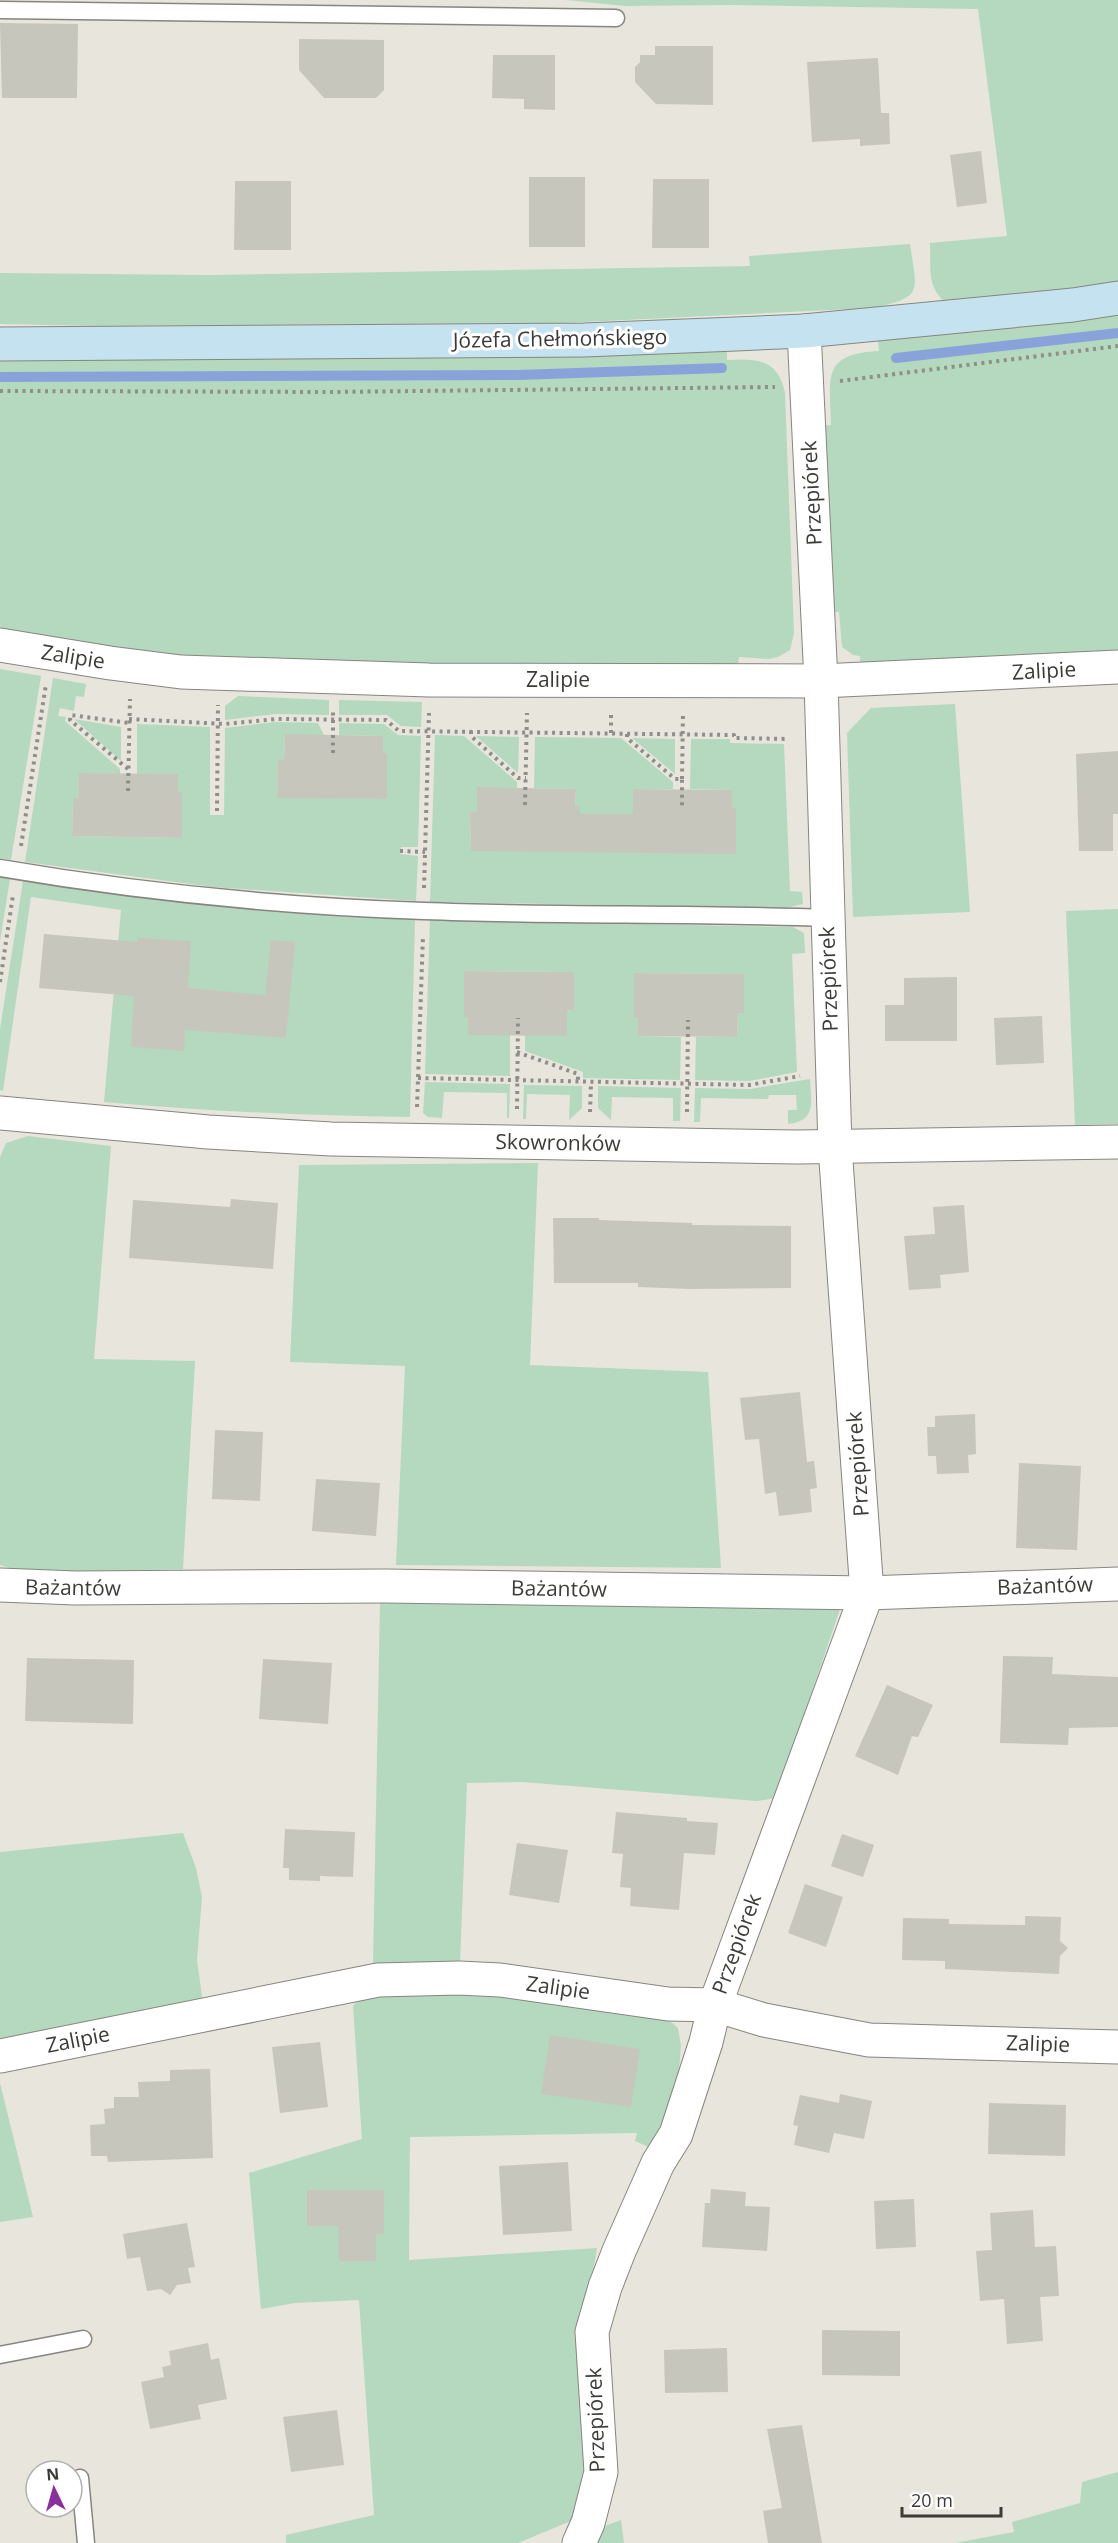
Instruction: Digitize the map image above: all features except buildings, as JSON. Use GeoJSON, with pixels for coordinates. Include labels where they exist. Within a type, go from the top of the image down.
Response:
{"type":"FeatureCollection","features":[{"type":"Feature","properties":{"kind":"street","name":"Józefa Chełmońskiego"},"geometry":{"type":"LineString","coordinates":[[0,344],[584,340],[804,331],[1073,305],[1118,298]]}},
{"type":"Feature","properties":{"kind":"street","name":"Przepiórek"},"geometry":{"type":"LineString","coordinates":[[579,2543],[588,2523],[602,2472],[592,2332],[605,2287],[658,2163],[676,2134],[706,2042],[715,2005],[867,1593],[835,1147],[821,681],[804,331]]}},
{"type":"Feature","properties":{"kind":"street","name":"Zalipie"},"geometry":{"type":"LineString","coordinates":[[0,645],[60,656],[182,672],[429,680],[821,681],[1118,667]]}},
{"type":"Feature","properties":{"kind":"street","name":"Skowronków"},"geometry":{"type":"LineString","coordinates":[[0,1113],[208,1132],[331,1139],[835,1147],[1118,1142]]}},
{"type":"Feature","properties":{"kind":"street","name":"Bażantów"},"geometry":{"type":"LineString","coordinates":[[0,1585],[24,1588],[385,1586],[867,1593],[1118,1584]]}},
{"type":"Feature","properties":{"kind":"street","name":"Zalipie"},"geometry":{"type":"LineString","coordinates":[[0,2056],[378,1980],[500,1980],[668,2004],[715,2005],[764,2020],[869,2040],[1118,2047]]}},
{"type":"Feature","properties":{"kind":"lane"},"geometry":{"type":"LineString","coordinates":[[0,10],[616,18]]}},
{"type":"Feature","properties":{"kind":"lane"},"geometry":{"type":"LineString","coordinates":[[0,868],[213,898],[315,906],[424,911],[827,918]]}},
{"type":"Feature","properties":{"kind":"lane"},"geometry":{"type":"LineString","coordinates":[[0,2355],[82,2339]]}},
{"type":"Feature","properties":{"kind":"lane"},"geometry":{"type":"LineString","coordinates":[[84,2519],[86,2543]]}},
{"type":"Feature","properties":{"kind":"path"},"geometry":{"type":"LineString","coordinates":[[807,386],[1118,346]]}},
{"type":"Feature","properties":{"kind":"path"},"geometry":{"type":"LineString","coordinates":[[0,391],[330,392],[738,386]]}},
{"type":"Feature","properties":{"kind":"path"},"geometry":{"type":"LineString","coordinates":[[426,792],[429,680]]}},
{"type":"Feature","properties":{"kind":"path"},"geometry":{"type":"LineString","coordinates":[[525,805],[528,680]]}},
{"type":"Feature","properties":{"kind":"path"},"geometry":{"type":"LineString","coordinates":[[682,807],[684,681]]}},
{"type":"Feature","properties":{"kind":"path"},"geometry":{"type":"LineString","coordinates":[[30,784],[46,683]]}},
{"type":"Feature","properties":{"kind":"path"},"geometry":{"type":"LineString","coordinates":[[128,791],[130,691]]}},
{"type":"Feature","properties":{"kind":"path"},"geometry":{"type":"LineString","coordinates":[[217,811],[218,701]]}},
{"type":"Feature","properties":{"kind":"path"},"geometry":{"type":"LineString","coordinates":[[128,770],[70,720],[71,715],[129,721],[217,724],[276,719],[386,720],[399,731],[734,735],[734,738],[822,740]]}},
{"type":"Feature","properties":{"kind":"path"},"geometry":{"type":"LineString","coordinates":[[333,719],[333,753]]}},
{"type":"Feature","properties":{"kind":"path"},"geometry":{"type":"LineString","coordinates":[[471,731],[471,736],[518,778],[526,778]]}},
{"type":"Feature","properties":{"kind":"path"},"geometry":{"type":"LineString","coordinates":[[627,734],[627,738],[675,779],[682,779]]}},
{"type":"Feature","properties":{"kind":"path"},"geometry":{"type":"LineString","coordinates":[[400,850],[425,852]]}},
{"type":"Feature","properties":{"kind":"path"},"geometry":{"type":"LineString","coordinates":[[0,982],[5,947]]}},
{"type":"Feature","properties":{"kind":"path"},"geometry":{"type":"LineString","coordinates":[[416,1141],[420,1010]]}},
{"type":"Feature","properties":{"kind":"path"},"geometry":{"type":"LineString","coordinates":[[517,1114],[518,1018]]}},
{"type":"Feature","properties":{"kind":"path"},"geometry":{"type":"LineString","coordinates":[[687,1117],[688,1020]]}},
{"type":"Feature","properties":{"kind":"path"},"geometry":{"type":"LineString","coordinates":[[517,1052],[578,1074],[578,1082]]}},
{"type":"Feature","properties":{"kind":"path"},"geometry":{"type":"LineString","coordinates":[[418,1078],[749,1085],[806,1076]]}},
{"type":"Feature","properties":{"kind":"path"},"geometry":{"type":"LineString","coordinates":[[590,1115],[591,1083]]}},
{"type":"Feature","properties":{"kind":"green space"},"geometry":{"type":"Polygon","coordinates":[[[566,0],[1118,0],[1118,285],[949,306],[936,292],[930,270],[930,243],[1007,236],[978,9],[731,5],[625,6],[566,0]]]}},
{"type":"Feature","properties":{"kind":"green space"},"geometry":{"type":"Polygon","coordinates":[[[910,244],[915,283],[913,290],[909,296],[901,300],[872,308],[563,323],[98,326],[0,324],[0,273],[208,275],[750,266],[749,256],[910,244]]]}},
{"type":"Feature","properties":{"kind":"green space"},"geometry":{"type":"Polygon","coordinates":[[[1118,315],[1118,662],[860,667],[860,656],[853,655],[842,647],[839,612],[828,612],[821,426],[831,425],[830,381],[838,363],[860,353],[879,351],[878,341],[1118,315]]]}},
{"type":"Feature","properties":{"kind":"green space"},"geometry":{"type":"Polygon","coordinates":[[[727,350],[727,360],[757,361],[771,367],[782,382],[785,393],[794,633],[790,650],[778,657],[769,659],[739,657],[738,667],[330,664],[234,660],[151,653],[0,631],[0,360],[727,350]]]}},
{"type":"Feature","properties":{"kind":"green space"},"geometry":{"type":"Polygon","coordinates":[[[0,669],[41,676],[11,860],[0,858],[0,669]]]}},
{"type":"Feature","properties":{"kind":"green space"},"geometry":{"type":"Polygon","coordinates":[[[53,678],[86,684],[84,697],[76,696],[74,711],[60,708],[58,716],[66,717],[65,721],[120,769],[120,774],[79,773],[79,798],[73,798],[72,836],[182,838],[182,792],[178,792],[178,774],[137,774],[137,724],[210,727],[210,815],[224,815],[225,728],[276,722],[318,723],[324,735],[285,735],[284,760],[278,760],[277,797],[387,799],[387,754],[383,753],[383,736],[339,735],[339,723],[384,724],[398,735],[421,736],[418,847],[401,847],[400,854],[418,856],[416,901],[213,887],[25,862],[53,678]]]}},
{"type":"Feature","properties":{"kind":"green space"},"geometry":{"type":"Polygon","coordinates":[[[238,696],[329,700],[329,715],[276,714],[225,720],[225,706],[238,696]]]}},
{"type":"Feature","properties":{"kind":"green space"},"geometry":{"type":"Polygon","coordinates":[[[339,700],[422,702],[421,727],[401,726],[387,715],[339,715],[339,700]]]}},
{"type":"Feature","properties":{"kind":"green space"},"geometry":{"type":"Polygon","coordinates":[[[955,704],[970,912],[853,917],[847,733],[871,708],[955,704]]]}},
{"type":"Feature","properties":{"kind":"green space"},"geometry":{"type":"Polygon","coordinates":[[[74,719],[121,727],[121,761],[74,719]]]}},
{"type":"Feature","properties":{"kind":"green space"},"geometry":{"type":"Polygon","coordinates":[[[435,735],[464,736],[517,782],[517,788],[477,788],[477,812],[470,812],[471,851],[520,851],[575,806],[576,789],[534,788],[535,737],[621,738],[673,782],[673,789],[633,789],[633,814],[626,814],[736,854],[736,808],[732,808],[732,790],[690,789],[691,739],[730,739],[730,743],[784,744],[790,891],[802,892],[803,904],[786,908],[430,902],[435,735]]]}},
{"type":"Feature","properties":{"kind":"green space"},"geometry":{"type":"Polygon","coordinates":[[[476,736],[519,737],[518,773],[476,736]]]}},
{"type":"Feature","properties":{"kind":"green space"},"geometry":{"type":"Polygon","coordinates":[[[632,738],[675,739],[675,774],[632,738]]]}},
{"type":"Feature","properties":{"kind":"green space"},"geometry":{"type":"Polygon","coordinates":[[[0,877],[10,879],[0,941],[0,877]]]}},
{"type":"Feature","properties":{"kind":"green space"},"geometry":{"type":"Polygon","coordinates":[[[23,881],[218,906],[415,920],[410,1117],[333,1116],[104,1102],[121,910],[31,897],[3,1091],[0,1090],[0,1029],[23,881]]]}},
{"type":"Feature","properties":{"kind":"green space"},"geometry":{"type":"Polygon","coordinates":[[[1118,909],[1118,1124],[1075,1125],[1066,911],[1118,909]]]}},
{"type":"Feature","properties":{"kind":"green space"},"geometry":{"type":"Polygon","coordinates":[[[430,920],[793,927],[804,933],[805,953],[792,954],[797,1072],[749,1081],[695,1080],[696,1037],[737,1037],[738,1013],[744,1012],[744,974],[635,973],[634,1018],[638,1019],[638,1036],[681,1037],[680,1080],[583,1078],[583,1072],[525,1051],[525,1035],[567,1036],[567,1010],[574,1011],[574,972],[465,971],[464,1016],[468,1017],[468,1034],[510,1035],[510,1076],[425,1074],[430,920]]]}},
{"type":"Feature","properties":{"kind":"green space"},"geometry":{"type":"Polygon","coordinates":[[[810,1079],[810,1109],[804,1119],[797,1122],[788,1124],[788,1110],[797,1110],[796,1095],[769,1095],[768,1099],[701,1098],[700,1122],[694,1122],[695,1088],[750,1089],[810,1079]]]}},
{"type":"Feature","properties":{"kind":"green space"},"geometry":{"type":"Polygon","coordinates":[[[425,1082],[510,1084],[509,1118],[507,1118],[507,1093],[444,1092],[442,1118],[428,1117],[423,1113],[425,1082]]]}},
{"type":"Feature","properties":{"kind":"green space"},"geometry":{"type":"Polygon","coordinates":[[[524,1085],[582,1086],[582,1108],[569,1120],[570,1095],[527,1094],[526,1119],[523,1119],[524,1085]]]}},
{"type":"Feature","properties":{"kind":"green space"},"geometry":{"type":"Polygon","coordinates":[[[598,1086],[681,1088],[680,1121],[673,1121],[673,1098],[612,1097],[611,1120],[598,1108],[598,1086]]]}},
{"type":"Feature","properties":{"kind":"green space"},"geometry":{"type":"Polygon","coordinates":[[[28,1136],[111,1146],[94,1359],[195,1361],[183,1569],[23,1573],[0,1565],[0,1157],[6,1143],[28,1136]]]}},
{"type":"Feature","properties":{"kind":"green space"},"geometry":{"type":"Polygon","coordinates":[[[538,1163],[530,1365],[708,1372],[721,1568],[396,1565],[405,1366],[290,1362],[299,1165],[538,1163]]]}},
{"type":"Feature","properties":{"kind":"green space"},"geometry":{"type":"Polygon","coordinates":[[[380,1603],[840,1609],[776,1798],[757,1801],[522,1782],[467,1783],[460,1963],[373,1963],[380,1603]]]}},
{"type":"Feature","properties":{"kind":"green space"},"geometry":{"type":"Polygon","coordinates":[[[183,1833],[196,1868],[202,1897],[197,1960],[204,2011],[0,2041],[0,1852],[183,1833]]]}},
{"type":"Feature","properties":{"kind":"green space"},"geometry":{"type":"Polygon","coordinates":[[[499,1991],[664,2016],[678,2028],[681,2046],[676,2105],[653,2149],[635,2141],[637,2133],[410,2137],[409,2260],[597,2248],[592,2277],[592,2434],[578,2518],[518,2543],[286,2543],[286,2535],[374,2515],[359,2300],[295,2303],[261,2309],[249,2173],[362,2139],[353,2006],[360,1997],[499,1991]]]}},
{"type":"Feature","properties":{"kind":"green space"},"geometry":{"type":"Polygon","coordinates":[[[0,2083],[33,2217],[0,2222],[0,2083]]]}},
{"type":"Feature","properties":{"kind":"green space"},"geometry":{"type":"Polygon","coordinates":[[[1118,2472],[1118,2543],[955,2543],[1014,2532],[1012,2522],[1080,2503],[1082,2482],[1118,2472]]]}},
{"type":"Feature","properties":{"kind":"green space"},"geometry":{"type":"Polygon","coordinates":[[[621,2520],[624,2543],[590,2543],[602,2527],[621,2520]]]}},
{"type":"Feature","properties":{"kind":"waterway"},"geometry":{"type":"LineString","coordinates":[[896,358],[1118,333]]}},
{"type":"Feature","properties":{"kind":"waterway"},"geometry":{"type":"LineString","coordinates":[[0,377],[518,375],[722,368]]}}]}
